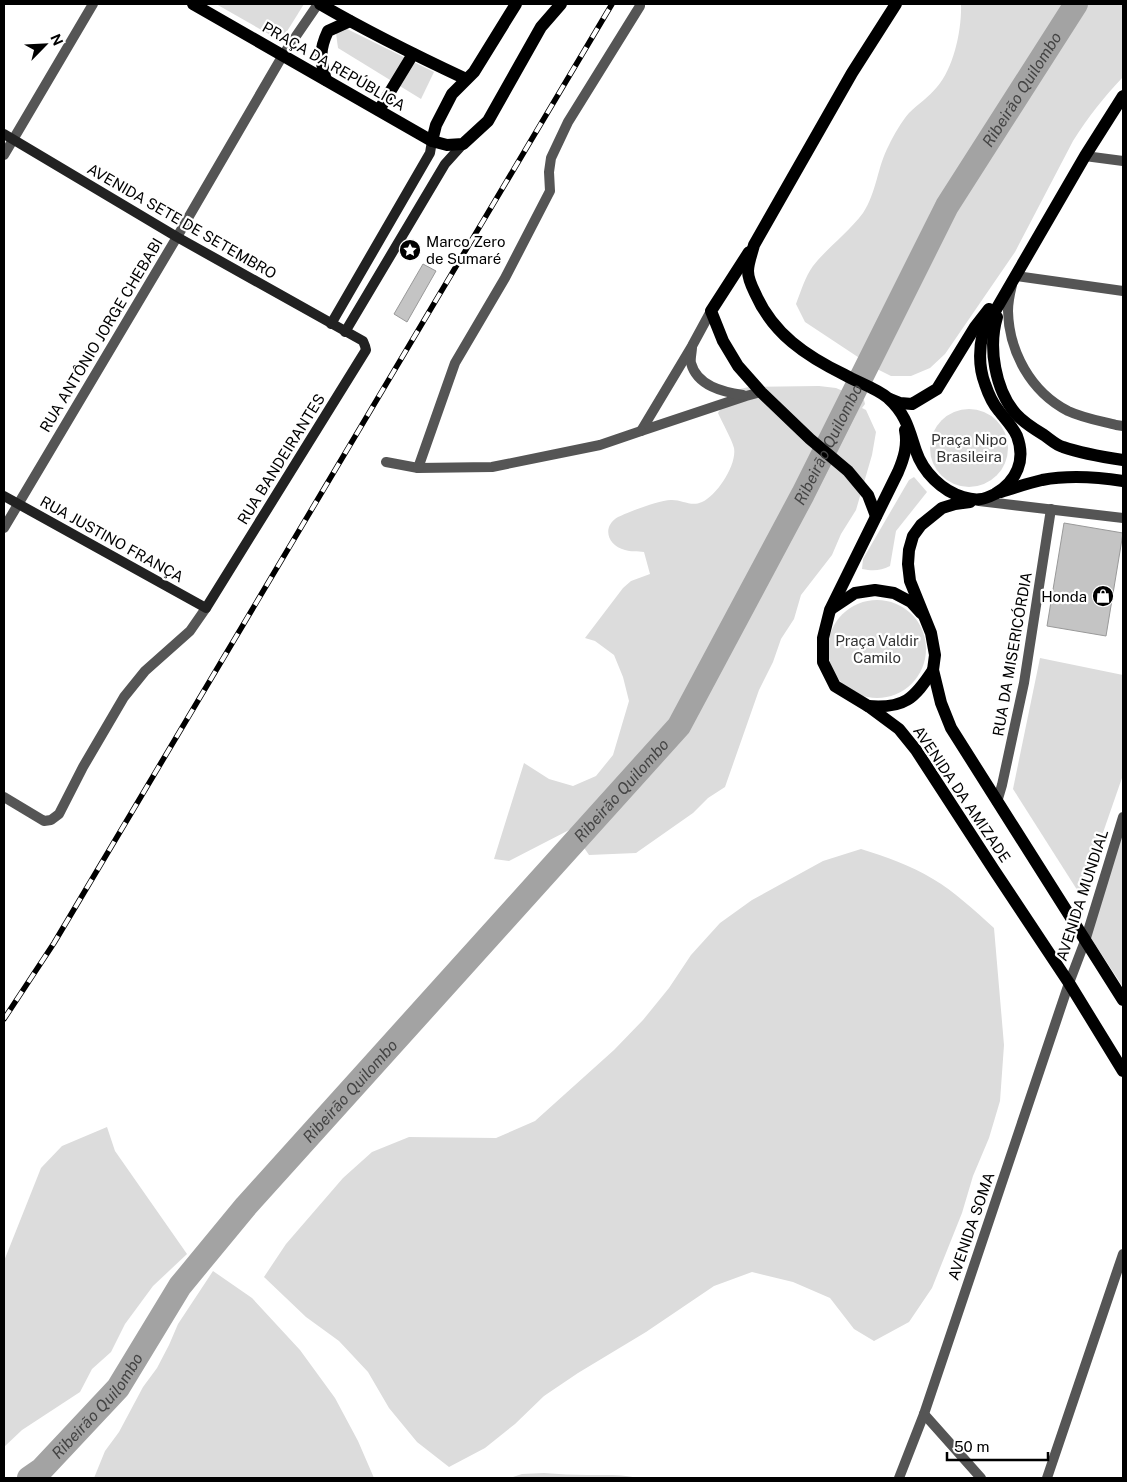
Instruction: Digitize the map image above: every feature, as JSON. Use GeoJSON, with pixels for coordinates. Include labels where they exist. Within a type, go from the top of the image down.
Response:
{"type":"FeatureCollection","features":[{"type":"Feature","properties":{"kind":"main road","name":"PRAÇA DA REPÚBLICA"},"geometry":{"type":"LineString","coordinates":[[193,4],[432,141],[447,145],[463,144]]}},
{"type":"Feature","properties":{"kind":"main road"},"geometry":{"type":"LineString","coordinates":[[319,4],[350,22],[466,79]]}},
{"type":"Feature","properties":{"kind":"main road"},"geometry":{"type":"LineString","coordinates":[[432,141],[436,125],[452,94],[480,64],[516,4]]}},
{"type":"Feature","properties":{"kind":"main road"},"geometry":{"type":"LineString","coordinates":[[463,144],[488,121],[541,27],[561,4]]}},
{"type":"Feature","properties":{"kind":"main road"},"geometry":{"type":"LineString","coordinates":[[876,516],[868,495],[848,471],[810,439],[761,392],[738,366],[723,341],[711,311],[754,245],[852,74],[896,4]]}},
{"type":"Feature","properties":{"kind":"main road"},"geometry":{"type":"LineString","coordinates":[[326,80],[321,63],[323,42],[328,31],[350,22]]}},
{"type":"Feature","properties":{"kind":"main road"},"geometry":{"type":"LineString","coordinates":[[378,110],[413,54]]}},
{"type":"Feature","properties":{"kind":"main road"},"geometry":{"type":"LineString","coordinates":[[994,494],[1009,484],[1019,469],[1020,451],[1016,434],[997,409],[985,384],[980,345],[983,332],[1001,304],[1085,156],[1123,96]]}},
{"type":"Feature","properties":{"kind":"main road"},"geometry":{"type":"LineString","coordinates":[[754,245],[748,271],[752,286],[769,319],[793,344],[829,367],[900,403],[912,404],[937,389],[975,327],[993,302],[1014,279]]}},
{"type":"Feature","properties":{"kind":"main road"},"geometry":{"type":"LineString","coordinates":[[1001,304],[994,324],[992,343],[995,371],[1005,397],[1016,414],[1061,447],[1088,455],[1123,460]]}},
{"type":"Feature","properties":{"kind":"main road"},"geometry":{"type":"LineString","coordinates":[[887,397],[900,411],[910,428],[917,453],[927,471],[942,487],[958,496],[975,501]]}},
{"type":"Feature","properties":{"kind":"main road","name":"AVENIDA DA AMIZADE"},"geometry":{"type":"LineString","coordinates":[[900,411],[906,434],[904,458],[830,610],[823,638],[823,662],[835,686],[868,706],[899,729],[916,750],[1069,983],[1123,1071]]}},
{"type":"Feature","properties":{"kind":"main road","name":"AVENIDA DA AMIZADE"},"geometry":{"type":"LineString","coordinates":[[1123,481],[1104,478],[1071,477],[1042,480],[975,501],[942,508],[921,525],[913,536],[908,564],[910,581],[931,632],[934,655],[933,670],[941,703],[951,728],[1123,1000]]}},
{"type":"Feature","properties":{"kind":"main road"},"geometry":{"type":"LineString","coordinates":[[830,610],[855,594],[875,590],[894,593],[911,602],[925,616]]}},
{"type":"Feature","properties":{"kind":"main road"},"geometry":{"type":"LineString","coordinates":[[868,706],[884,707],[900,703],[912,697],[923,686],[933,670]]}},
{"type":"Feature","properties":{"kind":"street"},"geometry":{"type":"LineString","coordinates":[[4,155],[8,137],[93,4]]}},
{"type":"Feature","properties":{"kind":"street","name":"RUA ANTÔNIO JORGE CHEBABI"},"geometry":{"type":"LineString","coordinates":[[4,528],[177,238],[283,55],[319,4]]}},
{"type":"Feature","properties":{"kind":"street"},"geometry":{"type":"LineString","coordinates":[[418,468],[455,363],[505,278],[550,191],[549,172],[552,158],[568,122],[640,6]]}},
{"type":"Feature","properties":{"kind":"street","name":"AVENIDA SETE DE SETEMBRO"},"geometry":{"type":"LineString","coordinates":[[8,137],[177,238],[346,332]]}},
{"type":"Feature","properties":{"kind":"street"},"geometry":{"type":"LineString","coordinates":[[331,324],[430,154],[432,141]]}},
{"type":"Feature","properties":{"kind":"street"},"geometry":{"type":"LineString","coordinates":[[346,332],[445,164],[463,144]]}},
{"type":"Feature","properties":{"kind":"street"},"geometry":{"type":"LineString","coordinates":[[1085,156],[1123,161]]}},
{"type":"Feature","properties":{"kind":"street"},"geometry":{"type":"LineString","coordinates":[[1123,291],[1014,279],[1008,310],[1011,340],[1024,370],[1046,396],[1069,411],[1123,426]]}},
{"type":"Feature","properties":{"kind":"street"},"geometry":{"type":"LineString","coordinates":[[640,432],[711,311]]}},
{"type":"Feature","properties":{"kind":"street","name":"RUA BANDEIRANTES"},"geometry":{"type":"LineString","coordinates":[[206,608],[366,350],[363,340],[346,332]]}},
{"type":"Feature","properties":{"kind":"street"},"geometry":{"type":"LineString","coordinates":[[692,346],[691,363],[697,375],[706,384],[723,392],[746,396]]}},
{"type":"Feature","properties":{"kind":"street"},"geometry":{"type":"LineString","coordinates":[[386,462],[418,468],[492,467],[600,445],[761,392]]}},
{"type":"Feature","properties":{"kind":"street","name":"RUA JUSTINO FRANÇA"},"geometry":{"type":"LineString","coordinates":[[4,496],[206,608]]}},
{"type":"Feature","properties":{"kind":"street"},"geometry":{"type":"LineString","coordinates":[[975,501],[1123,518]]}},
{"type":"Feature","properties":{"kind":"street","name":"RUA DA MISERICÓRDIA"},"geometry":{"type":"LineString","coordinates":[[997,802],[1024,683],[1051,509]]}},
{"type":"Feature","properties":{"kind":"street"},"geometry":{"type":"LineString","coordinates":[[4,797],[44,820],[51,820],[59,814],[82,767],[124,697],[145,671],[190,631],[206,608]]}},
{"type":"Feature","properties":{"kind":"street","name":"AVENIDA MUNDIAL"},"geometry":{"type":"LineString","coordinates":[[1069,983],[1085,941],[1123,817]]}},
{"type":"Feature","properties":{"kind":"street","name":"AVENIDA SOMA"},"geometry":{"type":"LineString","coordinates":[[899,1478],[924,1414],[1069,983]]}},
{"type":"Feature","properties":{"kind":"street"},"geometry":{"type":"LineString","coordinates":[[1047,1478],[1123,1254]]}},
{"type":"Feature","properties":{"kind":"street"},"geometry":{"type":"LineString","coordinates":[[924,1414],[981,1478]]}},
{"type":"Feature","properties":{"kind":"green space"},"geometry":{"type":"Polygon","coordinates":[[[216,4],[304,4],[281,41],[216,4]]]}},
{"type":"Feature","properties":{"kind":"green space"},"geometry":{"type":"Polygon","coordinates":[[[961,4],[1123,4],[1123,77],[1096,107],[1073,141],[1015,252],[945,354],[930,368],[911,376],[891,376],[873,367],[805,322],[796,304],[805,279],[813,266],[851,227],[868,205],[885,153],[900,124],[909,113],[931,94],[948,70],[956,48],[961,4]]]}},
{"type":"Feature","properties":{"kind":"green space"},"geometry":{"type":"Polygon","coordinates":[[[343,27],[434,72],[421,99],[338,48],[336,33],[343,27]]]}},
{"type":"Feature","properties":{"kind":"green space"},"geometry":{"type":"Polygon","coordinates":[[[819,386],[836,388],[864,400],[865,404],[862,408],[866,410],[876,432],[872,455],[856,510],[841,534],[832,555],[801,595],[794,619],[781,639],[773,662],[759,690],[725,787],[708,798],[693,813],[636,853],[589,855],[573,828],[509,861],[494,859],[524,763],[549,779],[573,786],[596,776],[613,755],[629,701],[623,677],[614,655],[595,641],[585,638],[623,588],[631,581],[650,574],[644,552],[629,551],[614,545],[608,531],[613,521],[645,506],[667,500],[691,504],[698,503],[714,493],[725,479],[734,455],[733,444],[718,413],[721,408],[737,398],[726,392],[749,387],[819,386]]]}},
{"type":"Feature","properties":{"kind":"green space","name":"Praça Nipo Brasileira"},"geometry":{"type":"Polygon","coordinates":[[[969,409],[984,412],[1001,426],[1005,433],[1008,448],[1005,463],[991,480],[984,484],[969,487],[954,484],[937,470],[933,463],[930,448],[933,433],[947,416],[954,412],[969,409]]]}},
{"type":"Feature","properties":{"kind":"green space"},"geometry":{"type":"Polygon","coordinates":[[[914,477],[927,492],[896,531],[890,566],[876,570],[862,569],[863,559],[909,480],[914,477]]]}},
{"type":"Feature","properties":{"kind":"green space","name":"Praça Valdir Camilo"},"geometry":{"type":"Polygon","coordinates":[[[877,600],[896,604],[912,614],[922,630],[926,649],[922,668],[912,684],[896,694],[877,698],[858,694],[842,684],[832,668],[828,649],[832,630],[842,614],[858,604],[877,600]]]}},
{"type":"Feature","properties":{"kind":"green space"},"geometry":{"type":"Polygon","coordinates":[[[1040,658],[1123,675],[1123,775],[1081,896],[1013,789],[1040,658]]]}},
{"type":"Feature","properties":{"kind":"green space"},"geometry":{"type":"Polygon","coordinates":[[[1123,827],[1123,987],[1087,932],[1123,827]]]}},
{"type":"Feature","properties":{"kind":"green space"},"geometry":{"type":"Polygon","coordinates":[[[861,849],[907,865],[933,879],[957,895],[994,928],[1004,1045],[1000,1101],[962,1213],[932,1288],[909,1322],[874,1341],[854,1329],[830,1298],[793,1282],[752,1272],[714,1286],[646,1332],[544,1396],[515,1424],[485,1448],[449,1467],[417,1442],[389,1408],[368,1372],[339,1341],[306,1317],[264,1277],[286,1244],[343,1178],[372,1152],[409,1137],[496,1138],[535,1121],[614,1050],[643,1020],[669,988],[691,955],[720,923],[752,900],[823,861],[861,849]]]}},
{"type":"Feature","properties":{"kind":"green space"},"geometry":{"type":"Polygon","coordinates":[[[107,1127],[115,1151],[187,1254],[153,1286],[125,1324],[111,1352],[92,1369],[80,1392],[22,1430],[4,1447],[4,1261],[41,1168],[62,1146],[107,1127]]]}},
{"type":"Feature","properties":{"kind":"green space"},"geometry":{"type":"Polygon","coordinates":[[[213,1271],[252,1298],[300,1350],[335,1398],[358,1441],[374,1478],[94,1478],[105,1451],[119,1432],[143,1387],[157,1368],[178,1324],[213,1271]]]}},
{"type":"Feature","properties":{"kind":"green space"},"geometry":{"type":"Polygon","coordinates":[[[522,1474],[619,1475],[638,1478],[510,1478],[522,1474]]]}},
{"type":"Feature","properties":{"kind":"building"},"geometry":{"type":"Polygon","coordinates":[[[423,264],[436,271],[407,322],[394,314],[423,264]]]}},
{"type":"Feature","properties":{"kind":"building"},"geometry":{"type":"Polygon","coordinates":[[[1064,523],[1123,533],[1106,636],[1047,626],[1064,523]]]}},
{"type":"Feature","properties":{"kind":"waterway","name":"Ribeirão Quilombo"},"geometry":{"type":"LineString","coordinates":[[29,1478],[42,1469],[118,1388],[180,1286],[246,1206],[679,726],[803,494],[947,206],[1076,4]]}},
{"type":"Feature","properties":{"kind":"railway"},"geometry":{"type":"LineString","coordinates":[[4,1019],[54,943],[612,4]]}},
{"type":"Feature","properties":{"kind":"place","name":"Marco Zero de Sumaré"},"geometry":{"type":"Point","coordinates":[410,250]}},
{"type":"Feature","properties":{"kind":"place","name":"Honda"},"geometry":{"type":"Point","coordinates":[1103,596]}}]}
